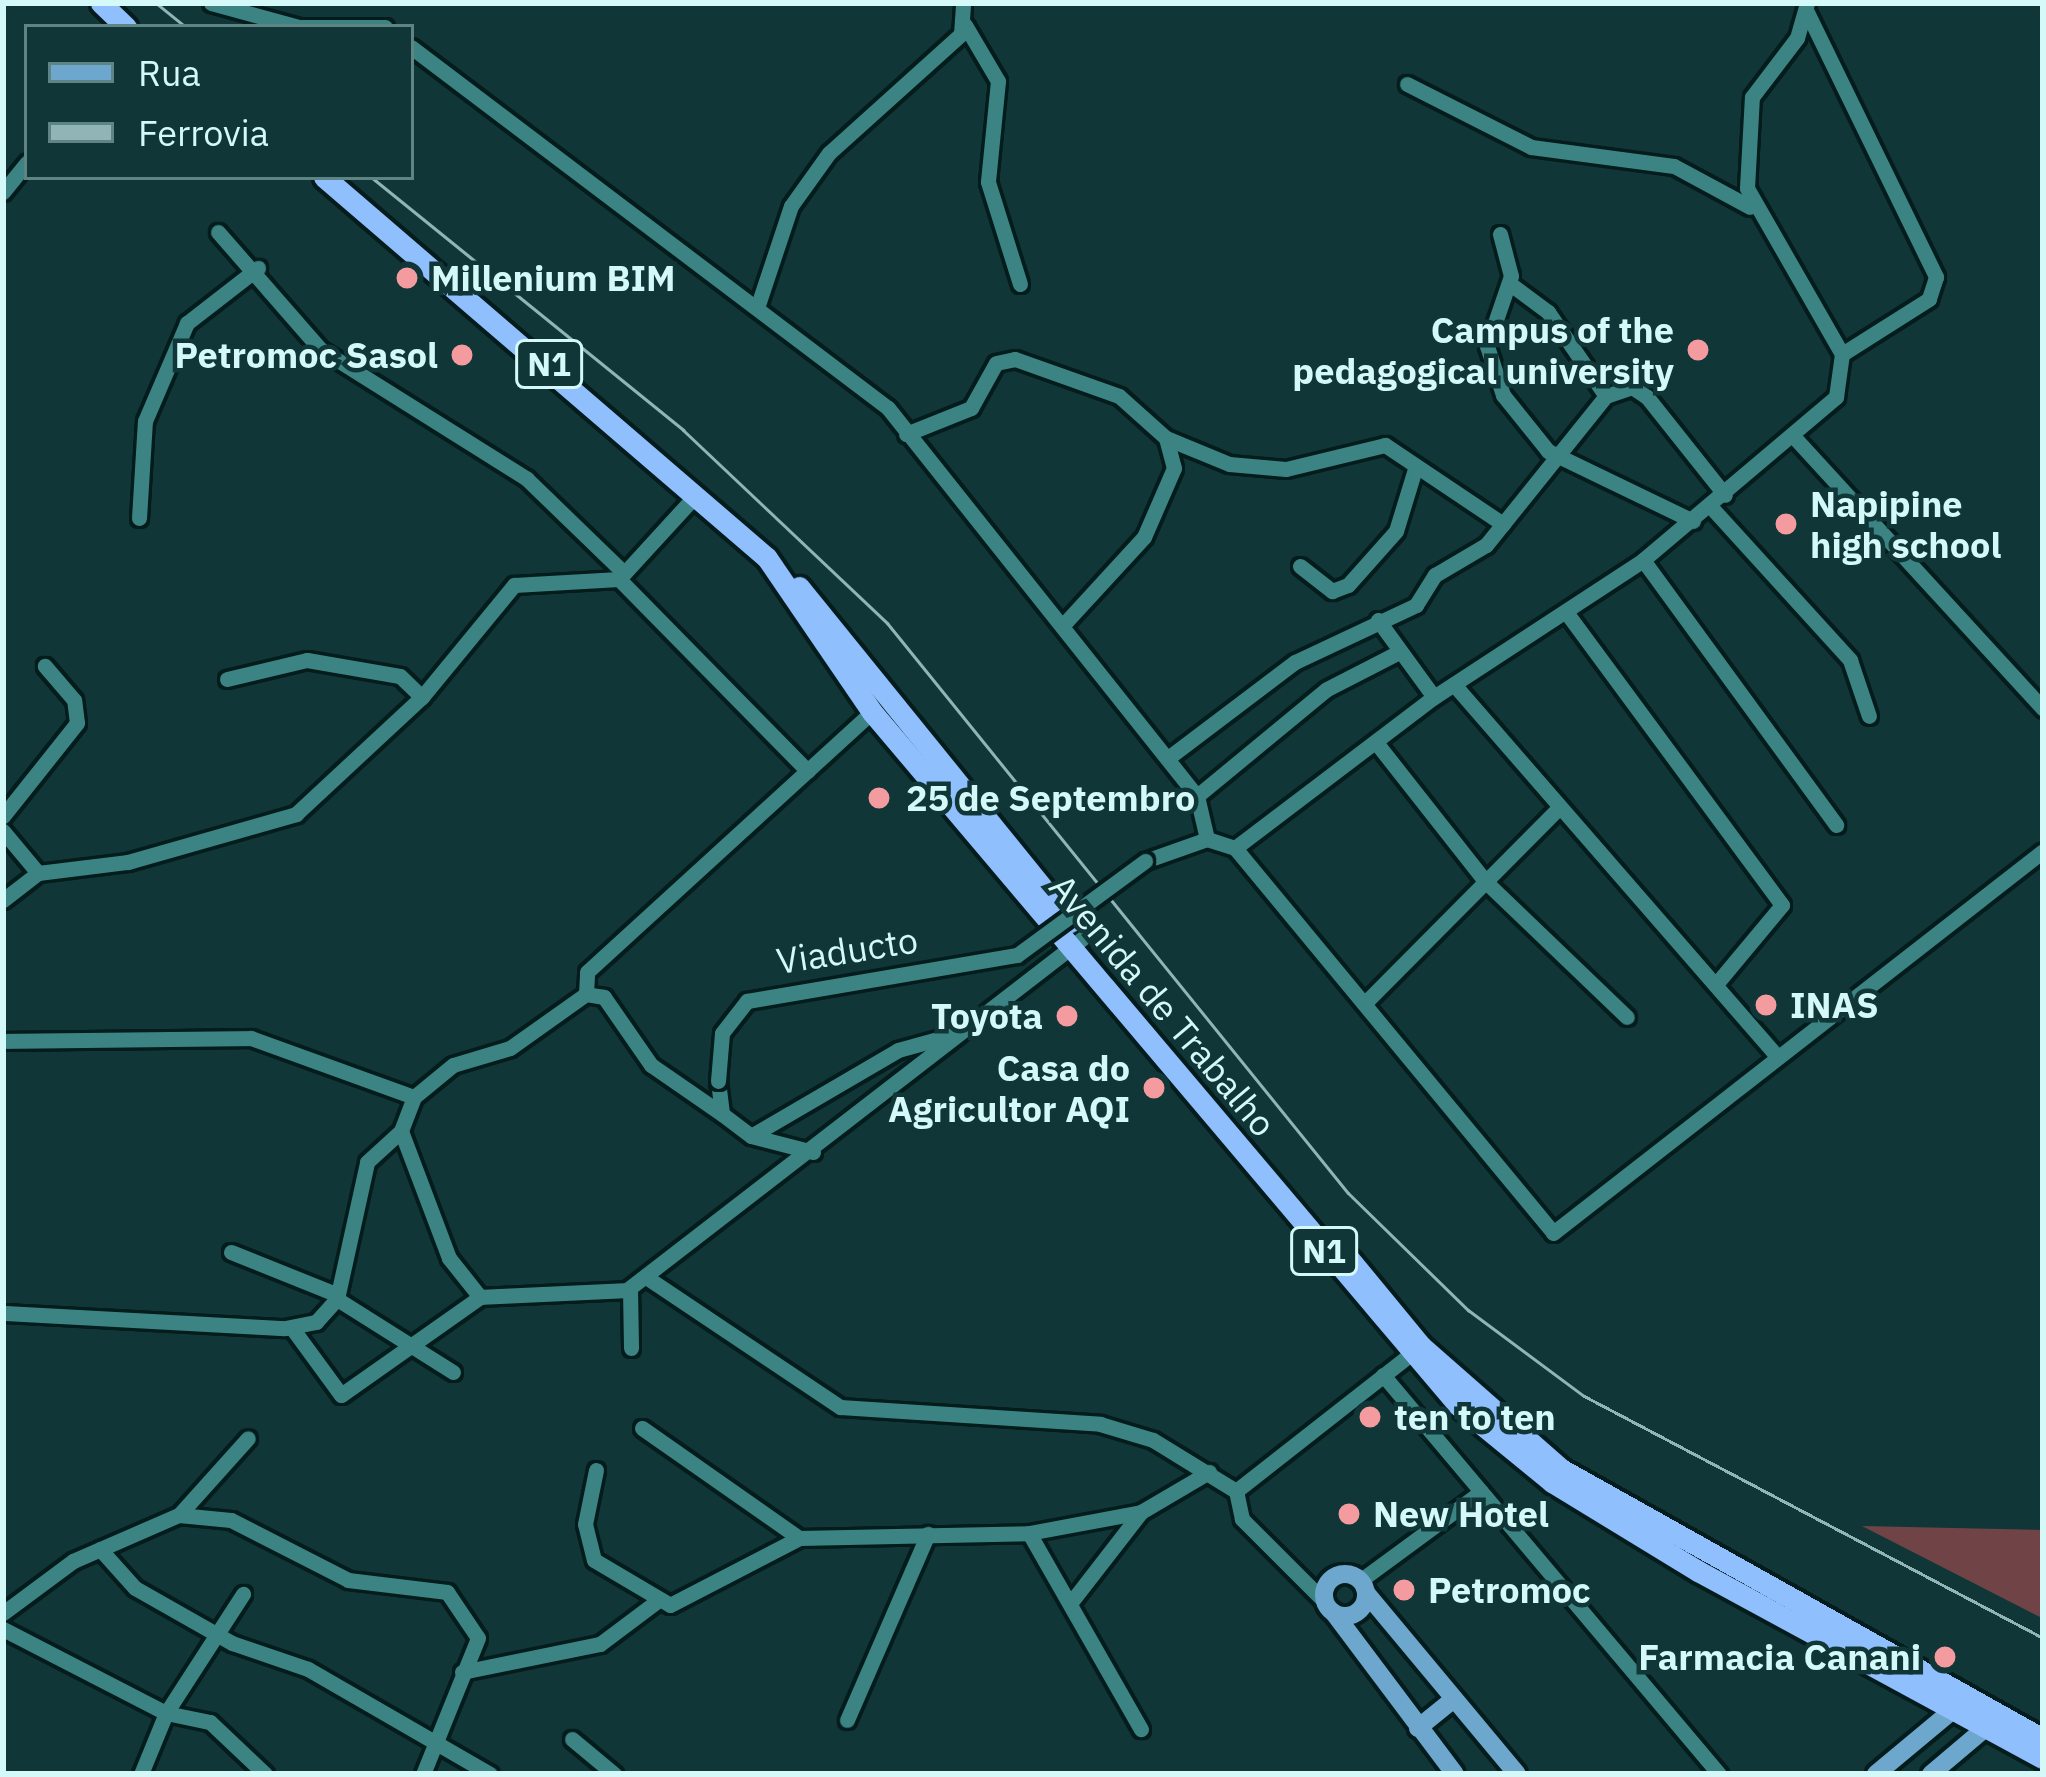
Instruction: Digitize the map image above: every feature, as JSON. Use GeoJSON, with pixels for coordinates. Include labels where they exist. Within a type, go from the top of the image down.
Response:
{"type":"FeatureCollection","features":[{"type":"Feature","properties":{"kind":"highway"},"geometry":{"type":"LineString","coordinates":[[101,3],[123,24]]}},
{"type":"Feature","properties":{"kind":"highway","name":"Avenida de Trabalho"},"geometry":{"type":"LineString","coordinates":[[327,180],[767,559],[1009,843],[1078,942]]}},
{"type":"Feature","properties":{"kind":"highway","name":"Avenida de Trabalho"},"geometry":{"type":"LineString","coordinates":[[767,559],[872,712],[1078,942],[1414,1351],[1557,1476],[1703,1564],[1993,1722],[2043,1758]]}},
{"type":"Feature","properties":{"kind":"highway","name":"Avenida de Trabalho"},"geometry":{"type":"LineString","coordinates":[[1993,1722],[2043,1739]]}},
{"type":"Feature","properties":{"kind":"main road"},"geometry":{"type":"LineString","coordinates":[[1455,1774],[1329,1606],[1334,1577],[1364,1587],[1516,1774]]}},
{"type":"Feature","properties":{"kind":"main road"},"geometry":{"type":"LineString","coordinates":[[1329,1606],[1356,1614],[1364,1587]]}},
{"type":"Feature","properties":{"kind":"main road"},"geometry":{"type":"LineString","coordinates":[[1418,1729],[1454,1699]]}},
{"type":"Feature","properties":{"kind":"main road"},"geometry":{"type":"LineString","coordinates":[[1876,1774],[1960,1704]]}},
{"type":"Feature","properties":{"kind":"main road"},"geometry":{"type":"LineString","coordinates":[[1909,1747],[1933,1772],[1993,1722]]}},
{"type":"Feature","properties":{"kind":"street"},"geometry":{"type":"LineString","coordinates":[[211,3],[290,24]]}},
{"type":"Feature","properties":{"kind":"street"},"geometry":{"type":"LineString","coordinates":[[962,3],[965,25],[998,81],[988,182],[1019,284]]}},
{"type":"Feature","properties":{"kind":"street"},"geometry":{"type":"LineString","coordinates":[[1750,207],[1751,97],[1805,5]]}},
{"type":"Feature","properties":{"kind":"street"},"geometry":{"type":"LineString","coordinates":[[1805,5],[1936,277],[1929,299],[1842,354]]}},
{"type":"Feature","properties":{"kind":"street"},"geometry":{"type":"LineString","coordinates":[[758,304],[783,221],[816,171],[965,25]]}},
{"type":"Feature","properties":{"kind":"street"},"geometry":{"type":"LineString","coordinates":[[414,49],[758,304],[906,434],[1064,624],[1197,796],[1207,839],[1235,848],[1367,1001],[1553,1233],[2043,850]]}},
{"type":"Feature","properties":{"kind":"street"},"geometry":{"type":"LineString","coordinates":[[1235,848],[1378,745],[1434,697],[1457,688],[1643,560],[1712,507],[1836,397],[1842,354],[1782,239],[1750,207],[1674,166],[1531,147],[1406,84]]}},
{"type":"Feature","properties":{"kind":"street"},"geometry":{"type":"LineString","coordinates":[[3,192],[24,166]]}},
{"type":"Feature","properties":{"kind":"street"},"geometry":{"type":"LineString","coordinates":[[218,232],[258,268],[320,349],[527,479],[808,771]]}},
{"type":"Feature","properties":{"kind":"street"},"geometry":{"type":"LineString","coordinates":[[1500,234],[1509,283],[1489,369],[1562,454],[1693,521]]}},
{"type":"Feature","properties":{"kind":"street"},"geometry":{"type":"LineString","coordinates":[[140,518],[145,421],[187,323],[258,268]]}},
{"type":"Feature","properties":{"kind":"street"},"geometry":{"type":"LineString","coordinates":[[1509,283],[1547,312],[1606,395]]}},
{"type":"Feature","properties":{"kind":"street"},"geometry":{"type":"LineString","coordinates":[[906,434],[970,408],[996,363],[1015,359],[1119,396],[1166,438],[1262,469],[1374,442],[1503,524]]}},
{"type":"Feature","properties":{"kind":"street"},"geometry":{"type":"LineString","coordinates":[[1168,758],[1295,662],[1416,605],[1435,574],[1503,524],[1606,395],[1632,387],[1647,397],[1726,495]]}},
{"type":"Feature","properties":{"kind":"street"},"geometry":{"type":"LineString","coordinates":[[1794,437],[2043,710]]}},
{"type":"Feature","properties":{"kind":"street"},"geometry":{"type":"LineString","coordinates":[[1064,624],[1144,537],[1174,468],[1166,438]]}},
{"type":"Feature","properties":{"kind":"street"},"geometry":{"type":"LineString","coordinates":[[1300,566],[1333,591],[1348,585],[1396,531],[1415,469]]}},
{"type":"Feature","properties":{"kind":"street"},"geometry":{"type":"LineString","coordinates":[[3,900],[38,873],[274,827],[422,697],[514,585],[622,576],[695,496]]}},
{"type":"Feature","properties":{"kind":"street"},"geometry":{"type":"LineString","coordinates":[[1712,507],[1850,660],[1869,716]]}},
{"type":"Feature","properties":{"kind":"street"},"geometry":{"type":"LineString","coordinates":[[1643,560],[1835,825]]}},
{"type":"Feature","properties":{"kind":"street"},"geometry":{"type":"LineString","coordinates":[[1566,612],[1782,904],[1717,983]]}},
{"type":"Feature","properties":{"kind":"street"},"geometry":{"type":"LineString","coordinates":[[1378,620],[1434,697]]}},
{"type":"Feature","properties":{"kind":"street"},"geometry":{"type":"LineString","coordinates":[[1197,796],[1327,689],[1399,652]]}},
{"type":"Feature","properties":{"kind":"street"},"geometry":{"type":"LineString","coordinates":[[227,679],[308,660],[400,676],[422,697]]}},
{"type":"Feature","properties":{"kind":"street"},"geometry":{"type":"LineString","coordinates":[[3,816],[77,723],[74,700],[45,666]]}},
{"type":"Feature","properties":{"kind":"street"},"geometry":{"type":"LineString","coordinates":[[1457,688],[1556,811],[1717,983],[1778,1056]]}},
{"type":"Feature","properties":{"kind":"street"},"geometry":{"type":"LineString","coordinates":[[586,994],[586,972],[872,712]]}},
{"type":"Feature","properties":{"kind":"street"},"geometry":{"type":"LineString","coordinates":[[1378,745],[1486,882],[1627,1016]]}},
{"type":"Feature","properties":{"kind":"street"},"geometry":{"type":"LineString","coordinates":[[1367,1001],[1556,811]]}},
{"type":"Feature","properties":{"kind":"street"},"geometry":{"type":"LineString","coordinates":[[3,831],[38,873]]}},
{"type":"Feature","properties":{"kind":"street","name":"Viaducto"},"geometry":{"type":"LineString","coordinates":[[722,1114],[716,1048],[747,1001],[1017,955],[1145,861],[1207,839]]}},
{"type":"Feature","properties":{"kind":"street"},"geometry":{"type":"LineString","coordinates":[[292,1328],[341,1395],[480,1297],[630,1289],[816,1151],[1078,942]]}},
{"type":"Feature","properties":{"kind":"street"},"geometry":{"type":"LineString","coordinates":[[5,1313],[292,1328],[316,1322],[335,1296],[368,1162],[400,1130],[414,1097],[586,994],[606,998],[640,1054],[751,1136],[789,1154],[816,1151]]}},
{"type":"Feature","properties":{"kind":"street"},"geometry":{"type":"LineString","coordinates":[[751,1136],[898,1050],[965,1032]]}},
{"type":"Feature","properties":{"kind":"street"},"geometry":{"type":"LineString","coordinates":[[3,1041],[251,1038],[414,1097]]}},
{"type":"Feature","properties":{"kind":"street"},"geometry":{"type":"LineString","coordinates":[[400,1130],[448,1258],[480,1297]]}},
{"type":"Feature","properties":{"kind":"street"},"geometry":{"type":"LineString","coordinates":[[231,1252],[335,1296],[413,1341],[453,1372]]}},
{"type":"Feature","properties":{"kind":"street"},"geometry":{"type":"LineString","coordinates":[[646,1277],[840,1408],[1100,1424],[1209,1472],[1237,1491],[1242,1519],[1329,1606]]}},
{"type":"Feature","properties":{"kind":"street"},"geometry":{"type":"LineString","coordinates":[[630,1289],[631,1348]]}},
{"type":"Feature","properties":{"kind":"street"},"geometry":{"type":"LineString","coordinates":[[1237,1491],[1414,1351]]}},
{"type":"Feature","properties":{"kind":"street"},"geometry":{"type":"LineString","coordinates":[[1384,1376],[1719,1774]]}},
{"type":"Feature","properties":{"kind":"street"},"geometry":{"type":"LineString","coordinates":[[642,1428],[799,1538]]}},
{"type":"Feature","properties":{"kind":"street"},"geometry":{"type":"LineString","coordinates":[[3,1613],[100,1550],[179,1515],[248,1438]]}},
{"type":"Feature","properties":{"kind":"street"},"geometry":{"type":"LineString","coordinates":[[596,1470],[586,1544],[656,1602]]}},
{"type":"Feature","properties":{"kind":"street"},"geometry":{"type":"LineString","coordinates":[[462,1672],[600,1644],[656,1602],[682,1601],[799,1538],[1029,1533],[1141,1512],[1209,1472]]}},
{"type":"Feature","properties":{"kind":"street"},"geometry":{"type":"LineString","coordinates":[[1364,1587],[1481,1492]]}},
{"type":"Feature","properties":{"kind":"street"},"geometry":{"type":"LineString","coordinates":[[1072,1601],[1141,1512]]}},
{"type":"Feature","properties":{"kind":"street"},"geometry":{"type":"LineString","coordinates":[[179,1515],[231,1520],[348,1580],[447,1592],[477,1628],[430,1741],[424,1774]]}},
{"type":"Feature","properties":{"kind":"street"},"geometry":{"type":"LineString","coordinates":[[1029,1533],[1072,1601],[1087,1651],[1141,1729]]}},
{"type":"Feature","properties":{"kind":"street"},"geometry":{"type":"LineString","coordinates":[[847,1720],[928,1534]]}},
{"type":"Feature","properties":{"kind":"street"},"geometry":{"type":"LineString","coordinates":[[100,1550],[135,1588],[218,1634],[308,1669],[490,1774]]}},
{"type":"Feature","properties":{"kind":"street"},"geometry":{"type":"LineString","coordinates":[[141,1774],[166,1713],[243,1594]]}},
{"type":"Feature","properties":{"kind":"street"},"geometry":{"type":"LineString","coordinates":[[3,1629],[166,1713],[210,1722],[266,1774]]}},
{"type":"Feature","properties":{"kind":"street"},"geometry":{"type":"LineString","coordinates":[[572,1739],[614,1774]]}},
{"type":"Feature","properties":{"kind":"shaded area"},"geometry":{"type":"Polygon","coordinates":[[[1862,1526],[2043,1530],[2043,1617],[2042,1618],[1862,1526]]]}},
{"type":"Feature","properties":{"kind":"railway"},"geometry":{"type":"LineString","coordinates":[[156,3],[182,24]]}},
{"type":"Feature","properties":{"kind":"railway"},"geometry":{"type":"LineString","coordinates":[[375,180],[683,430],[887,623],[1348,1193],[1468,1310],[1584,1396],[2043,1638]]}},
{"type":"Feature","properties":{"kind":"place","name":"Millenium BIM"},"geometry":{"type":"Point","coordinates":[407,278]}},
{"type":"Feature","properties":{"kind":"place","name":"Campus of the pedagogical university"},"geometry":{"type":"Point","coordinates":[1698,350]}},
{"type":"Feature","properties":{"kind":"place","name":"Petromoc Sasol"},"geometry":{"type":"Point","coordinates":[462,355]}},
{"type":"Feature","properties":{"kind":"place","name":"Napipine high school"},"geometry":{"type":"Point","coordinates":[1786,524]}},
{"type":"Feature","properties":{"kind":"place","name":"25 de Septembro"},"geometry":{"type":"Point","coordinates":[879,798]}},
{"type":"Feature","properties":{"kind":"place","name":"INAS"},"geometry":{"type":"Point","coordinates":[1766,1005]}},
{"type":"Feature","properties":{"kind":"place","name":"Toyota"},"geometry":{"type":"Point","coordinates":[1067,1016]}},
{"type":"Feature","properties":{"kind":"place","name":"Casa do Agricultor AQI"},"geometry":{"type":"Point","coordinates":[1154,1088]}},
{"type":"Feature","properties":{"kind":"place","name":"ten to ten"},"geometry":{"type":"Point","coordinates":[1370,1417]}},
{"type":"Feature","properties":{"kind":"place","name":"New Hotel"},"geometry":{"type":"Point","coordinates":[1349,1514]}},
{"type":"Feature","properties":{"kind":"place","name":"Petromoc"},"geometry":{"type":"Point","coordinates":[1404,1590]}},
{"type":"Feature","properties":{"kind":"place","name":"Farmacia Canani"},"geometry":{"type":"Point","coordinates":[1945,1657]}}]}
